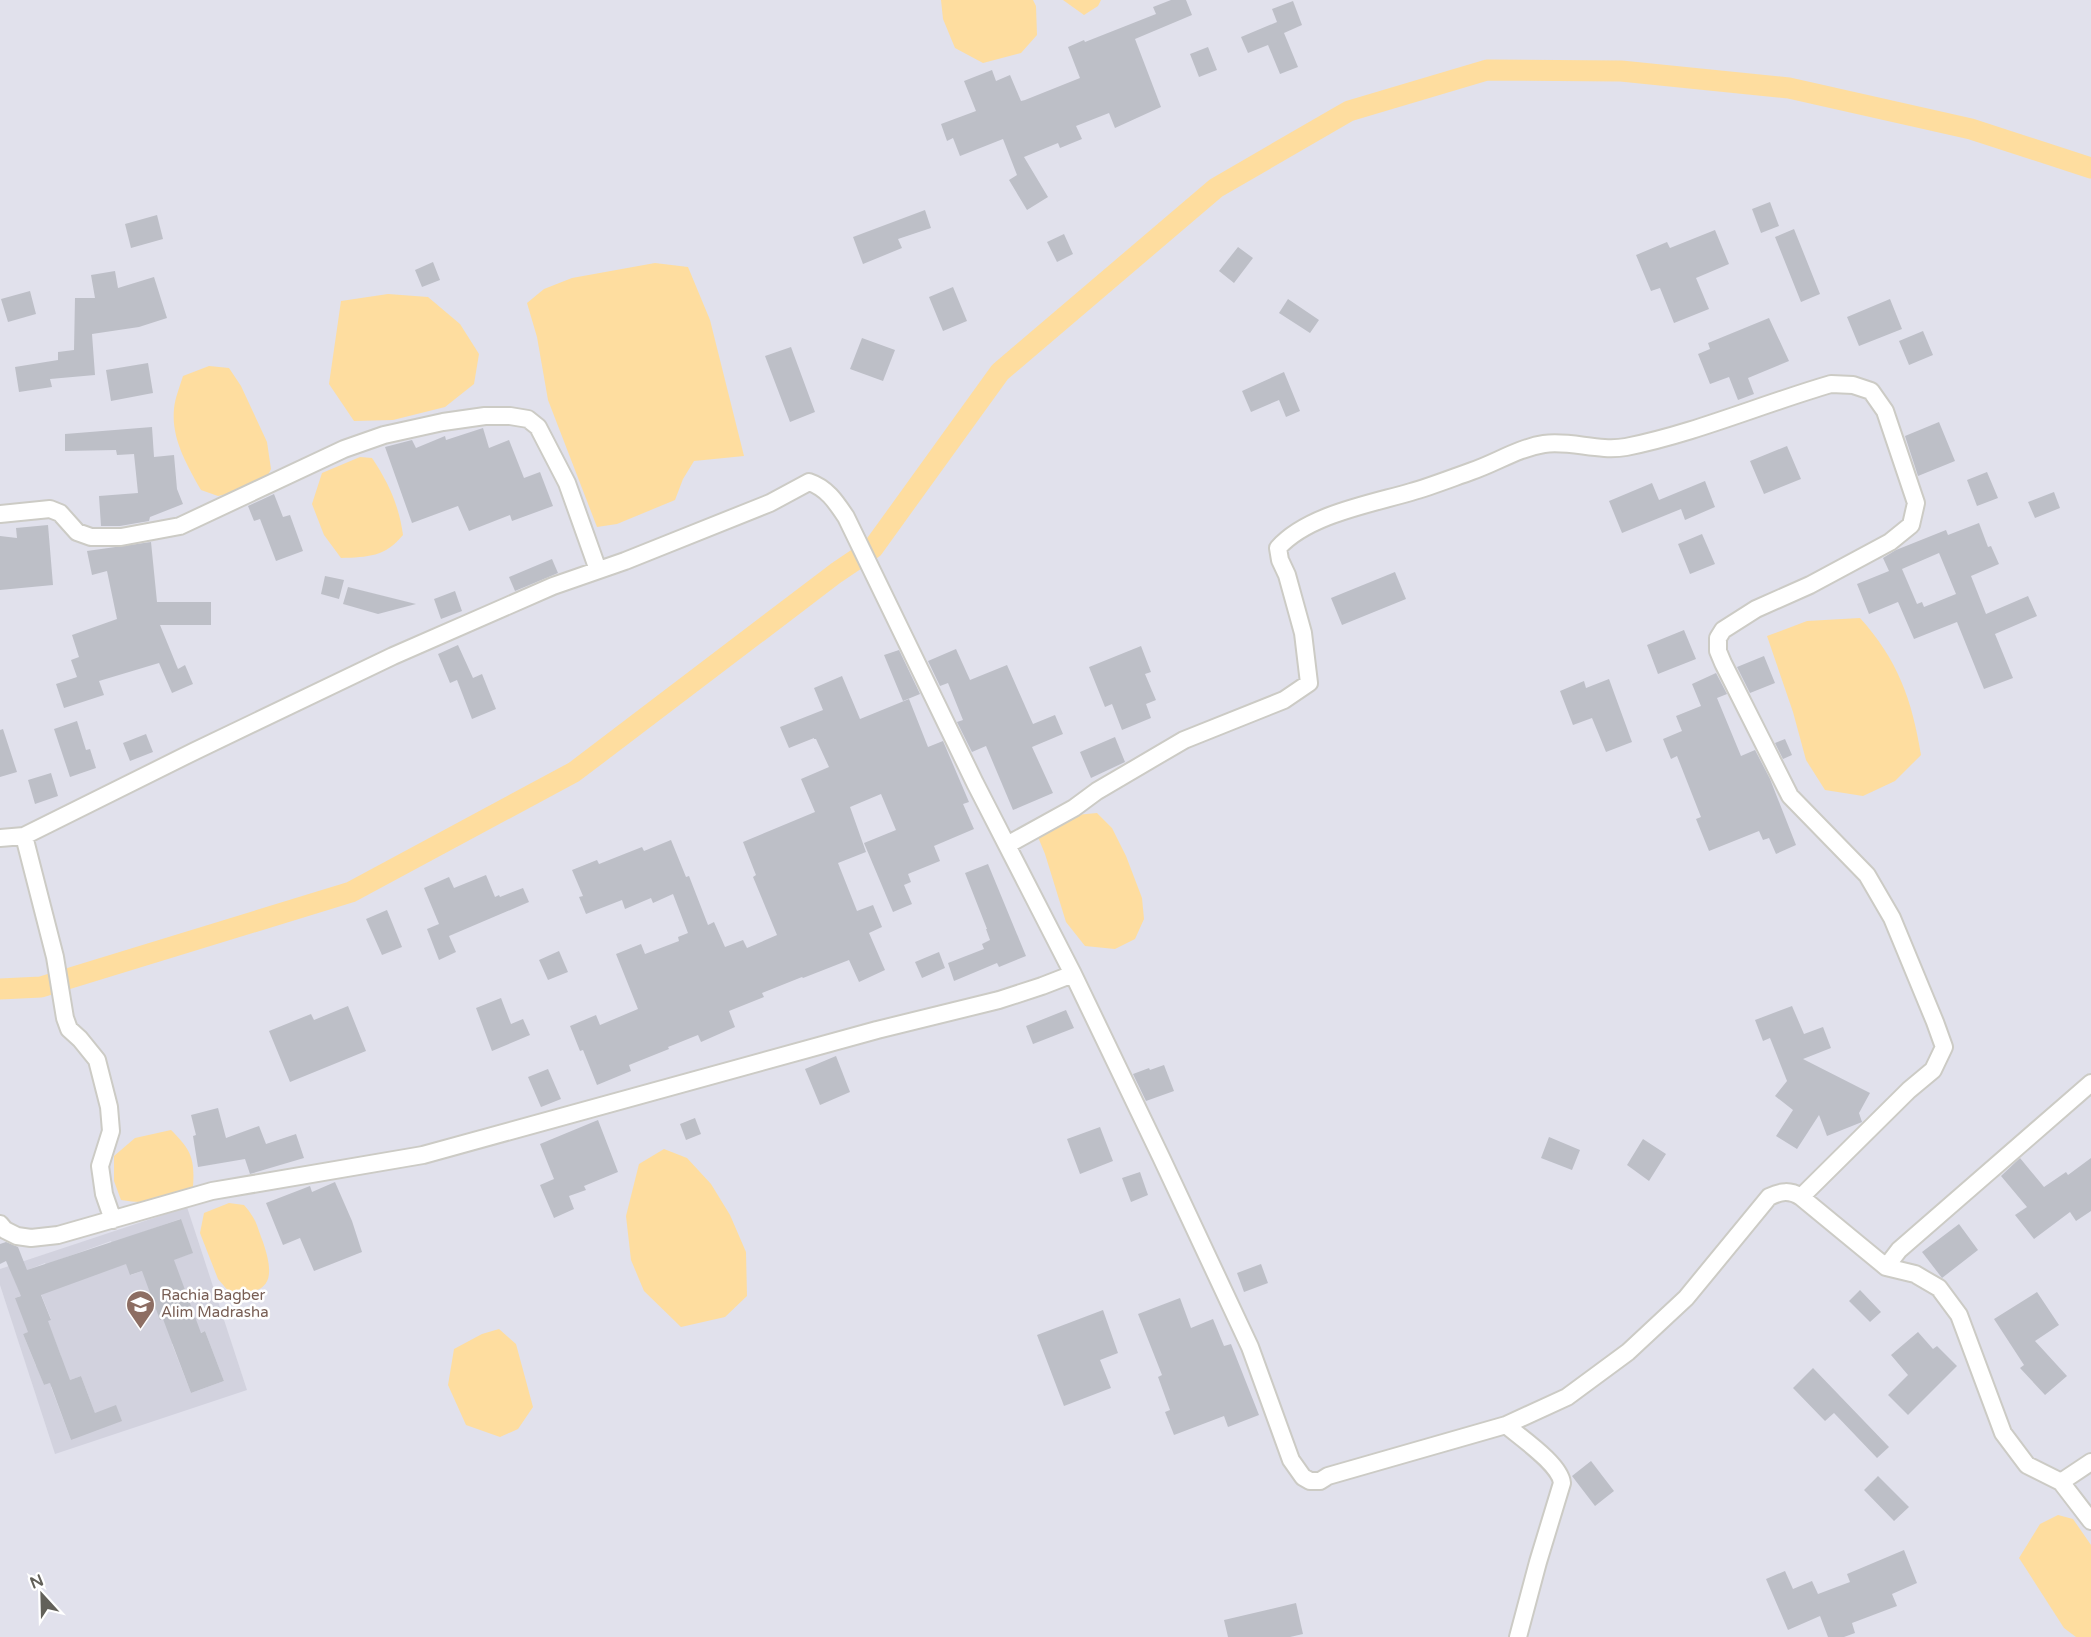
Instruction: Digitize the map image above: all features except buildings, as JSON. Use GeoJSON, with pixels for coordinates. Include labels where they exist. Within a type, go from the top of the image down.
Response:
{"type":"FeatureCollection","features":[{"type":"Feature","properties":{"kind":"street"},"geometry":{"type":"LineString","coordinates":[[1007,845],[1074,808],[1097,791],[1184,740],[1284,700],[1309,683],[1303,633],[1278,548],[1307,527],[1353,507],[1413,492],[1476,470],[1517,451],[1545,444],[1624,447],[1696,427],[1831,384],[1854,385],[1871,391],[1885,411],[1916,503],[1911,525],[1890,542],[1809,585],[1756,609],[1723,630],[1718,638],[1718,651],[1723,663],[1790,796],[1867,875],[1892,918],[1944,1047],[1933,1070],[1909,1090],[1802,1197]]}},
{"type":"Feature","properties":{"kind":"street"},"geometry":{"type":"LineString","coordinates":[[0,514],[50,509],[60,513],[76,532],[92,537],[121,537],[162,530],[180,526],[344,449],[384,435],[485,416],[510,416],[528,419],[538,427],[567,483],[598,570]]}},
{"type":"Feature","properties":{"kind":"street"},"geometry":{"type":"LineString","coordinates":[[0,838],[24,836],[393,656],[553,586],[770,503],[810,482],[830,494],[846,517],[1073,974],[1250,1347],[1291,1460],[1303,1477],[1310,1481],[1320,1481],[1329,1476],[1506,1425],[1567,1396],[1629,1352],[1686,1298],[1769,1197],[1777,1193],[1793,1192],[1886,1267],[1915,1274],[1939,1288],[1959,1315],[2003,1432],[2027,1465],[2061,1482],[2091,1521]]}},
{"type":"Feature","properties":{"kind":"street"},"geometry":{"type":"LineString","coordinates":[[24,836],[55,957],[65,1018],[69,1029],[97,1060],[109,1107],[111,1131],[100,1166],[104,1194],[113,1220]]}},
{"type":"Feature","properties":{"kind":"street"},"geometry":{"type":"LineString","coordinates":[[0,1224],[17,1236],[31,1238],[58,1235],[212,1191],[423,1155],[877,1030],[999,1000],[1073,974]]}},
{"type":"Feature","properties":{"kind":"street"},"geometry":{"type":"LineString","coordinates":[[1886,1267],[1899,1250],[2091,1083]]}},
{"type":"Feature","properties":{"kind":"street"},"geometry":{"type":"LineString","coordinates":[[1506,1425],[1554,1467],[1561,1476],[1562,1483],[1518,1637]]}},
{"type":"Feature","properties":{"kind":"street"},"geometry":{"type":"LineString","coordinates":[[2061,1482],[2091,1462]]}},
{"type":"Feature","properties":{"kind":"shaded area"},"geometry":{"type":"Polygon","coordinates":[[[941,0],[1033,0],[1036,6],[1037,35],[1021,53],[983,63],[955,48],[943,19],[941,0]]]}},
{"type":"Feature","properties":{"kind":"shaded area"},"geometry":{"type":"Polygon","coordinates":[[[1063,0],[1101,0],[1098,6],[1084,15],[1063,0]]]}},
{"type":"Feature","properties":{"kind":"shaded area"},"geometry":{"type":"Polygon","coordinates":[[[655,263],[688,267],[710,320],[744,456],[694,461],[683,479],[675,500],[617,524],[597,527],[548,400],[537,337],[527,303],[544,289],[572,278],[655,263]]]}},
{"type":"Feature","properties":{"kind":"shaded area"},"geometry":{"type":"Polygon","coordinates":[[[388,294],[428,297],[460,324],[479,354],[474,384],[445,407],[393,420],[354,421],[329,384],[341,301],[388,294]]]}},
{"type":"Feature","properties":{"kind":"shaded area"},"geometry":{"type":"Polygon","coordinates":[[[209,366],[229,368],[241,386],[267,442],[271,469],[266,479],[245,490],[218,496],[201,490],[190,471],[181,451],[174,420],[175,401],[183,376],[209,366]]]}},
{"type":"Feature","properties":{"kind":"shaded area"},"geometry":{"type":"Polygon","coordinates":[[[360,457],[372,458],[383,476],[396,504],[403,535],[383,552],[341,558],[324,535],[312,504],[322,473],[360,457]]]}},
{"type":"Feature","properties":{"kind":"shaded area"},"geometry":{"type":"Polygon","coordinates":[[[1860,618],[1894,665],[1908,699],[1921,755],[1895,781],[1863,796],[1825,790],[1806,760],[1793,712],[1767,636],[1807,621],[1860,618]]]}},
{"type":"Feature","properties":{"kind":"shaded area"},"geometry":{"type":"Polygon","coordinates":[[[1097,813],[1112,828],[1126,856],[1142,898],[1144,919],[1135,939],[1115,949],[1085,946],[1066,922],[1038,837],[1076,815],[1097,813]]]}},
{"type":"Feature","properties":{"kind":"shaded area"},"geometry":{"type":"Polygon","coordinates":[[[171,1130],[190,1155],[193,1187],[150,1202],[121,1200],[114,1181],[114,1156],[135,1138],[171,1130]]]}},
{"type":"Feature","properties":{"kind":"shaded area"},"geometry":{"type":"Polygon","coordinates":[[[664,1149],[687,1158],[711,1184],[730,1215],[746,1252],[747,1296],[725,1317],[681,1327],[644,1291],[631,1260],[626,1216],[639,1164],[664,1149]]]}},
{"type":"Feature","properties":{"kind":"shaded area"},"geometry":{"type":"Polygon","coordinates":[[[229,1203],[244,1205],[248,1210],[256,1222],[267,1255],[269,1274],[267,1282],[255,1291],[230,1293],[218,1279],[200,1233],[204,1213],[229,1203]]]}},
{"type":"Feature","properties":{"kind":"shaded area","name":"Rachia Bagber Alim Madrasha"},"geometry":{"type":"Polygon","coordinates":[[[187,1207],[247,1390],[55,1454],[0,1285],[0,1269],[187,1207]],[[180,1219],[118,1241],[131,1275],[192,1253],[180,1219]],[[111,1241],[53,1262],[120,1266],[111,1241]],[[45,1263],[13,1276],[20,1293],[52,1280],[45,1263]],[[39,1289],[15,1298],[51,1319],[39,1289]],[[49,1325],[23,1334],[36,1366],[61,1356],[49,1325]],[[205,1331],[172,1344],[191,1393],[224,1381],[205,1331]],[[37,1367],[44,1385],[68,1376],[37,1367]],[[81,1376],[51,1387],[71,1440],[95,1413],[81,1376]]]}},
{"type":"Feature","properties":{"kind":"shaded area"},"geometry":{"type":"Polygon","coordinates":[[[499,1329],[516,1344],[533,1407],[518,1429],[500,1437],[466,1425],[448,1385],[454,1349],[482,1334],[499,1329]]]}},
{"type":"Feature","properties":{"kind":"shaded area"},"geometry":{"type":"Polygon","coordinates":[[[2058,1515],[2073,1519],[2091,1545],[2091,1637],[2076,1637],[2064,1628],[2019,1558],[2040,1524],[2058,1515]]]}},
{"type":"Feature","properties":{"kind":"waterway"},"geometry":{"type":"LineString","coordinates":[[0,989],[41,987],[351,892],[574,772],[836,573],[873,548],[1000,372],[1216,188],[1349,111],[1487,70],[1621,71],[1789,88],[1971,129],[2091,168]]}},
{"type":"Feature","properties":{"kind":"place","name":"Rachia Bagber Alim Madrasha"},"geometry":{"type":"Point","coordinates":[140,1330]}}]}
